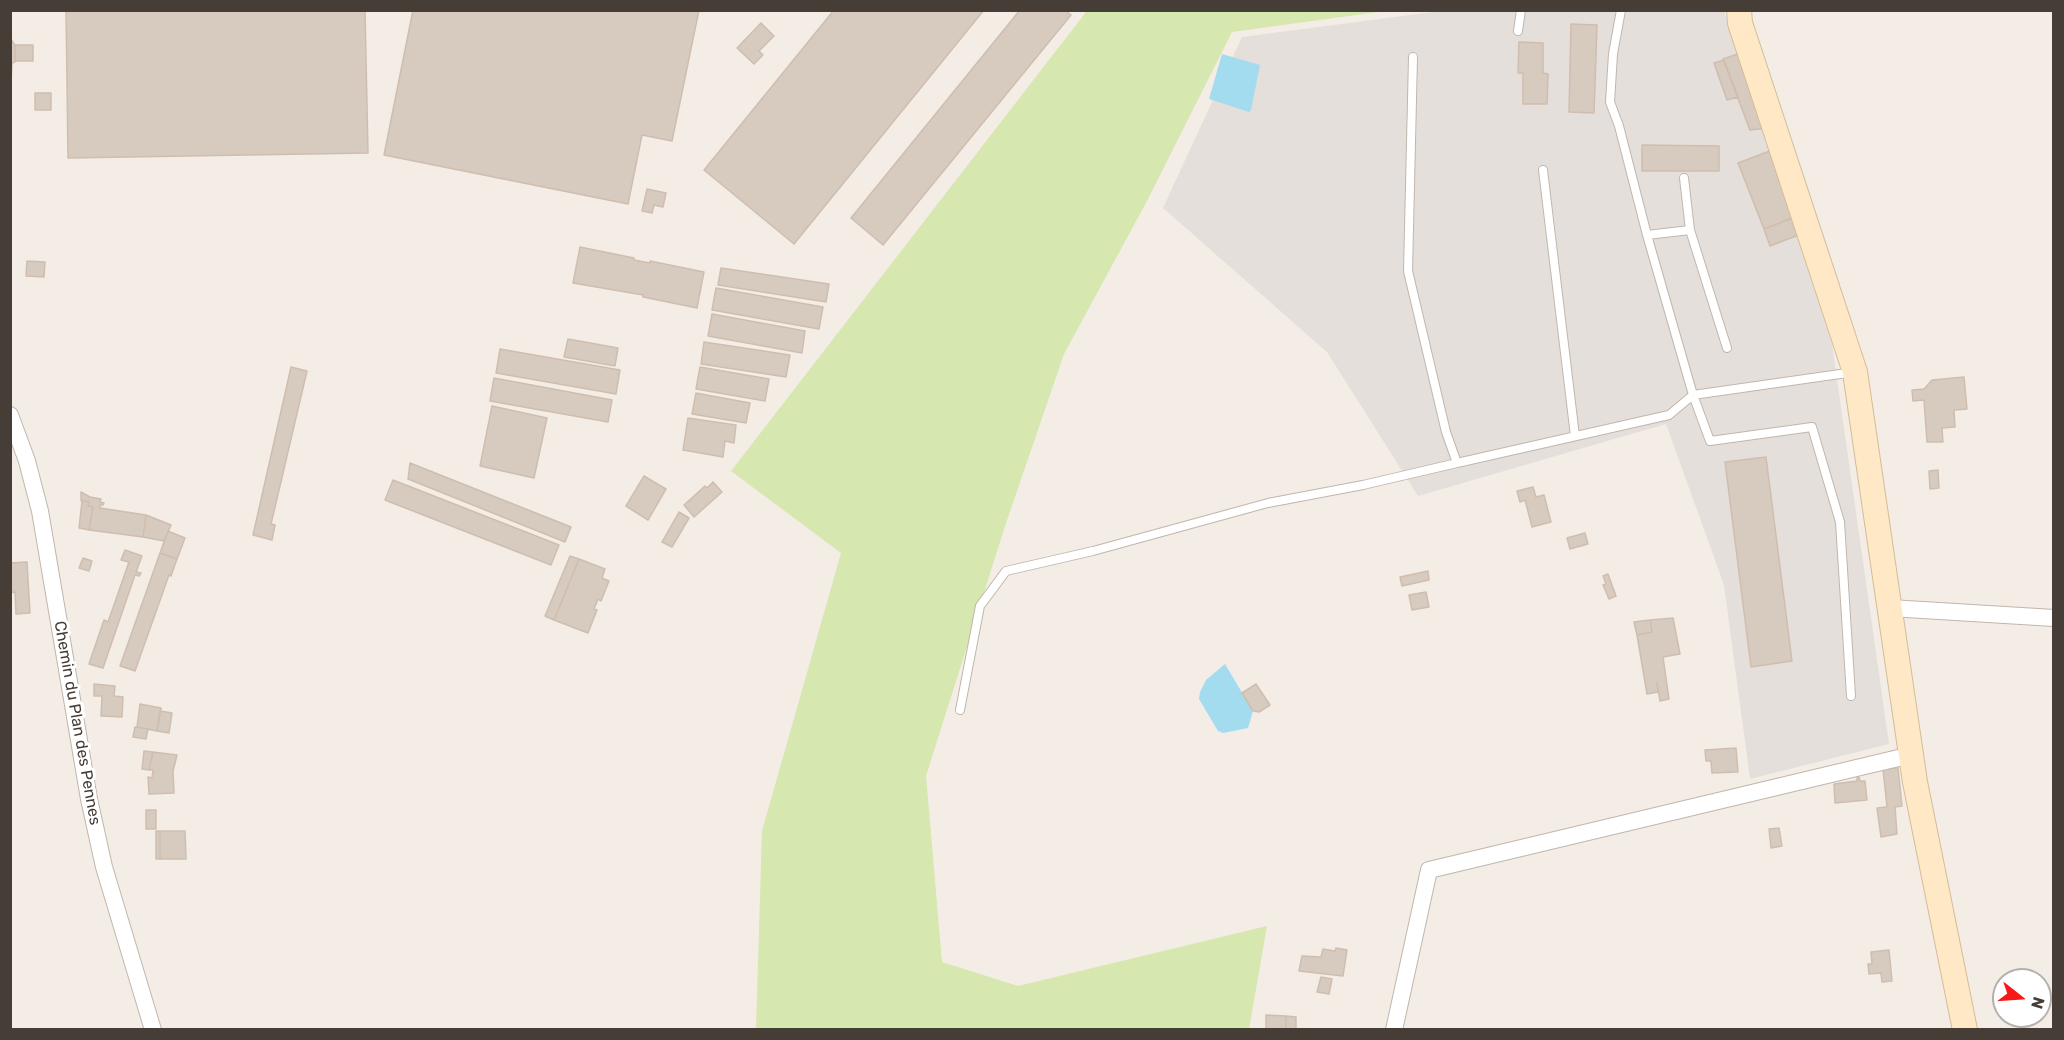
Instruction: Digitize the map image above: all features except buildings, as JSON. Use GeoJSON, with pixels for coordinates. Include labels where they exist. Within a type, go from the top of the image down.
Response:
{"type":"FeatureCollection","features":[{"type":"Feature","properties":{"kind":"main road"},"geometry":{"type":"LineString","coordinates":[[1739,10],[1740,23],[1855,372],[1911,755],[1965,1029]]}},
{"type":"Feature","properties":{"kind":"street","name":"Chemin du Plan des Pennes"},"geometry":{"type":"LineString","coordinates":[[10,415],[27,461],[40,511],[88,800],[104,867],[153,1029]]}},
{"type":"Feature","properties":{"kind":"street"},"geometry":{"type":"LineString","coordinates":[[1890,608],[2054,618]]}},
{"type":"Feature","properties":{"kind":"street"},"geometry":{"type":"LineString","coordinates":[[1394,1029],[1429,870],[1911,755]]}},
{"type":"Feature","properties":{"kind":"lane"},"geometry":{"type":"LineString","coordinates":[[1518,32],[1521,10]]}},
{"type":"Feature","properties":{"kind":"lane"},"geometry":{"type":"LineString","coordinates":[[1621,10],[1613,54],[1610,102],[1619,126],[1647,235],[1693,395],[1710,441],[1812,427],[1840,522],[1851,696]]}},
{"type":"Feature","properties":{"kind":"lane"},"geometry":{"type":"LineString","coordinates":[[1413,57],[1408,271],[1446,432],[1457,463]]}},
{"type":"Feature","properties":{"kind":"lane"},"geometry":{"type":"LineString","coordinates":[[1543,170],[1575,436]]}},
{"type":"Feature","properties":{"kind":"lane"},"geometry":{"type":"LineString","coordinates":[[1684,178],[1690,230],[1727,348]]}},
{"type":"Feature","properties":{"kind":"lane"},"geometry":{"type":"LineString","coordinates":[[1647,235],[1690,230]]}},
{"type":"Feature","properties":{"kind":"lane"},"geometry":{"type":"LineString","coordinates":[[960,710],[980,606],[1006,571],[1093,551],[1269,504],[1363,485],[1669,414],[1693,395],[1855,372]]}},
{"type":"Feature","properties":{"kind":"shaded area"},"geometry":{"type":"Polygon","coordinates":[[[1448,10],[1724,11],[1832,344],[1889,744],[1750,779],[1724,585],[1666,424],[1418,496],[1327,352],[1163,208],[1242,37],[1448,10]]]}},
{"type":"Feature","properties":{"kind":"green space"},"geometry":{"type":"Polygon","coordinates":[[[1085,11],[1385,11],[1232,32],[1147,201],[1064,354],[1005,526],[926,776],[942,962],[1018,986],[1267,926],[1249,1029],[756,1029],[762,831],[841,553],[731,471],[1085,11]]]}},
{"type":"Feature","properties":{"kind":"water"},"geometry":{"type":"Polygon","coordinates":[[[1222,54],[1260,65],[1249,112],[1209,99],[1222,54]]]}},
{"type":"Feature","properties":{"kind":"water"},"geometry":{"type":"Polygon","coordinates":[[[1225,664],[1253,711],[1248,728],[1223,733],[1218,731],[1199,699],[1206,680],[1225,664]]]}}]}
